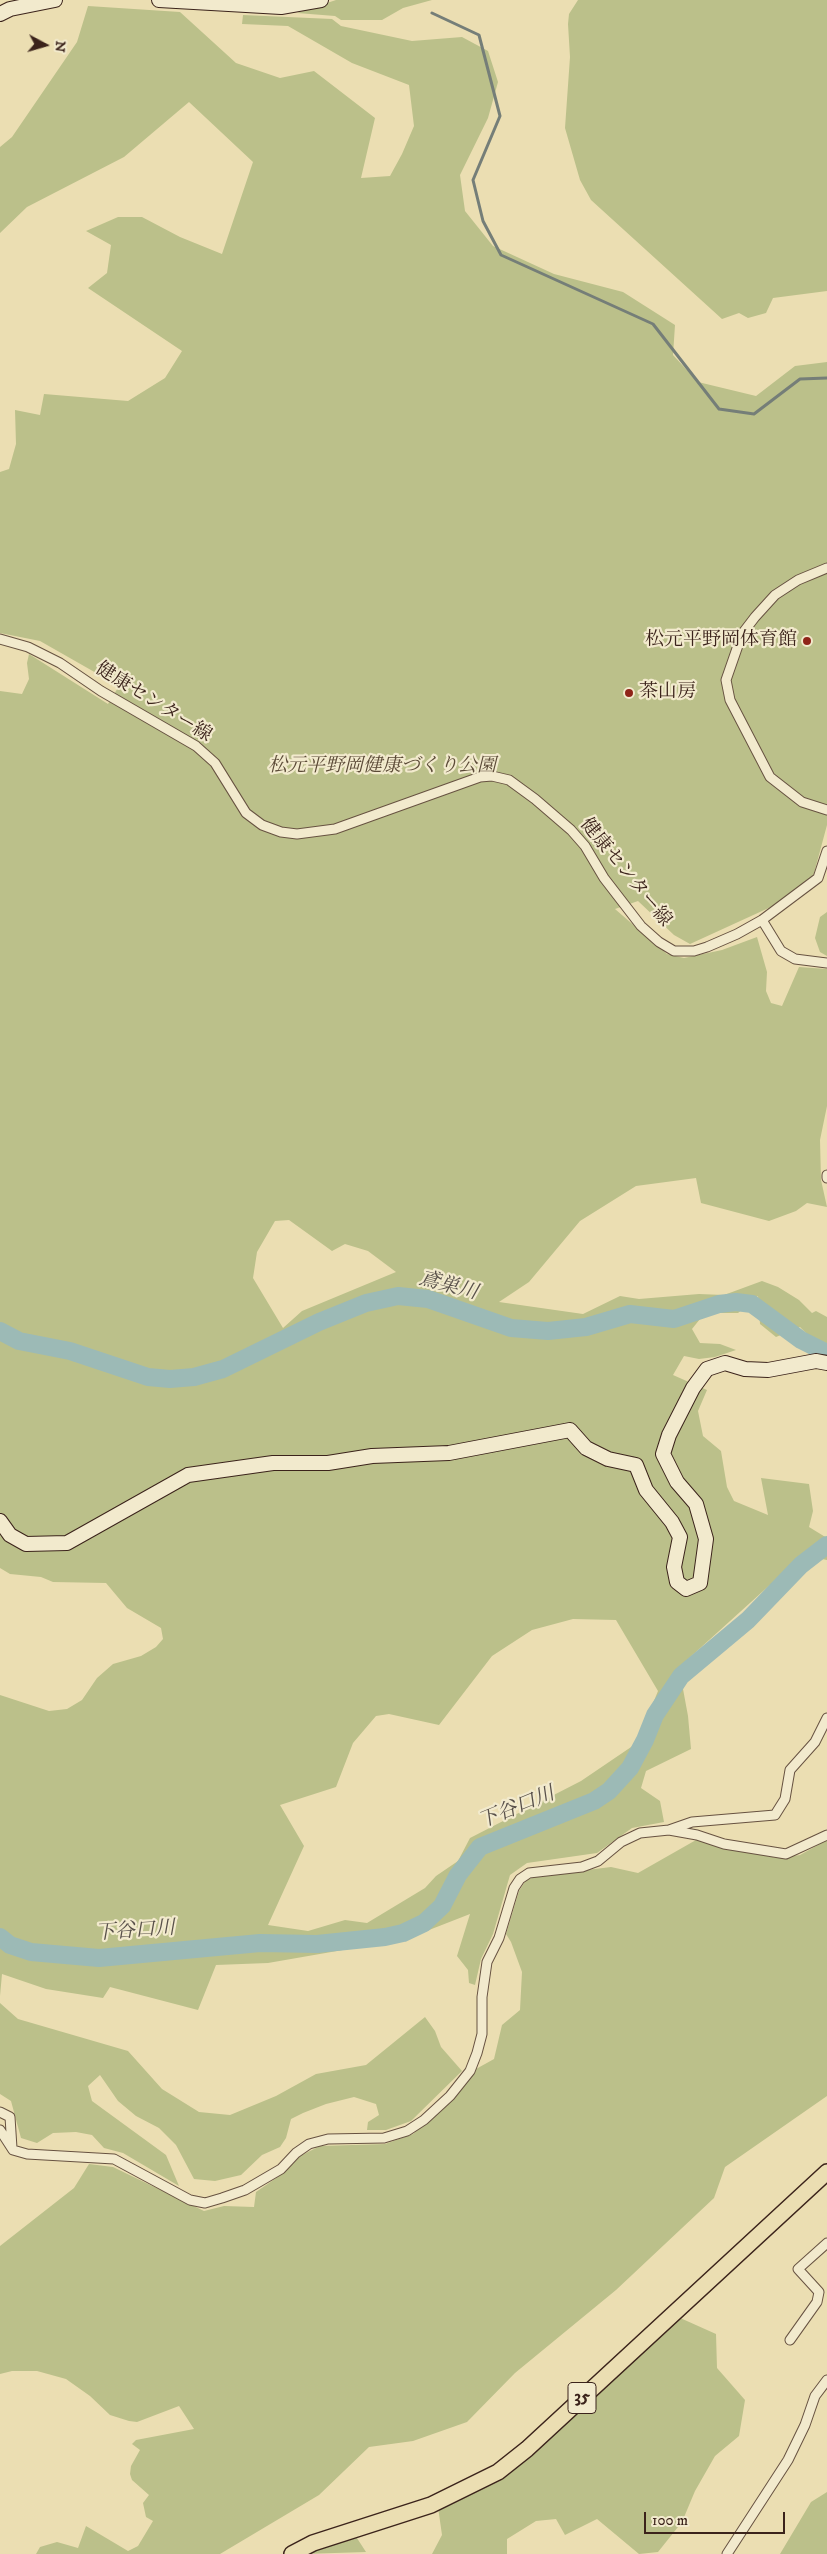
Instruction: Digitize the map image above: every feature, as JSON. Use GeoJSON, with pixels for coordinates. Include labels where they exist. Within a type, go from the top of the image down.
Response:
{"type":"FeatureCollection","features":[{"type":"Feature","properties":{"kind":"main road"},"geometry":{"type":"LineString","coordinates":[[0,14],[10,9],[55,0]]}},
{"type":"Feature","properties":{"kind":"main road"},"geometry":{"type":"LineString","coordinates":[[159,0],[281,7],[321,0]]}},
{"type":"Feature","properties":{"kind":"main road"},"geometry":{"type":"LineString","coordinates":[[0,1521],[10,1535],[26,1544],[67,1543],[188,1475],[273,1463],[328,1463],[372,1456],[449,1453],[570,1430],[586,1448],[608,1459],[636,1466],[646,1490],[658,1503],[680,1537],[674,1567],[677,1582],[686,1589],[700,1583],[706,1539],[696,1504],[677,1482],[663,1454],[669,1435],[693,1388],[708,1369],[725,1363],[745,1368],[768,1370],[816,1361],[827,1363]]}},
{"type":"Feature","properties":{"kind":"main road","name":"35"},"geometry":{"type":"LineString","coordinates":[[292,2554],[313,2543],[431,2505],[498,2472],[527,2449],[825,2177]]}},
{"type":"Feature","properties":{"kind":"street"},"geometry":{"type":"LineString","coordinates":[[827,568],[798,580],[775,594],[755,616],[742,634],[726,680],[730,700],[770,777],[802,802],[827,810]]}},
{"type":"Feature","properties":{"kind":"street","name":"健康センター線"},"geometry":{"type":"LineString","coordinates":[[0,639],[28,647],[60,663],[102,691],[196,746],[215,763],[246,813],[262,825],[281,832],[297,834],[335,829],[480,777],[501,777],[525,790],[571,830],[585,846],[604,878],[642,926],[674,951],[694,951],[707,947],[737,934],[762,920],[818,878],[827,852]]}},
{"type":"Feature","properties":{"kind":"street"},"geometry":{"type":"LineString","coordinates":[[762,920],[781,951],[795,959],[827,963]]}},
{"type":"Feature","properties":{"kind":"street"},"geometry":{"type":"LineString","coordinates":[[0,2130],[13,2150],[27,2154],[114,2159],[190,2200],[205,2203],[245,2190],[281,2170],[296,2153],[309,2144],[328,2139],[384,2138],[408,2131],[424,2120],[450,2096],[470,2071],[482,2034],[482,1997],[487,1962],[499,1938],[514,1888],[520,1879],[529,1873],[582,1867],[598,1862],[630,1837],[640,1833],[669,1830],[692,1822],[775,1815],[785,1799],[790,1770],[815,1742],[827,1718]]}},
{"type":"Feature","properties":{"kind":"street"},"geometry":{"type":"LineString","coordinates":[[669,1830],[697,1835],[724,1844],[786,1854],[812,1844],[827,1835]]}},
{"type":"Feature","properties":{"kind":"street"},"geometry":{"type":"LineString","coordinates":[[0,2112],[10,2117],[13,2150]]}},
{"type":"Feature","properties":{"kind":"street"},"geometry":{"type":"LineString","coordinates":[[790,2340],[817,2302],[819,2292],[798,2269],[827,2243]]}},
{"type":"Feature","properties":{"kind":"street"},"geometry":{"type":"LineString","coordinates":[[727,2554],[788,2460],[805,2425],[815,2396],[827,2380]]}},
{"type":"Feature","properties":{"kind":"green space"},"geometry":{"type":"Polygon","coordinates":[[[336,0],[432,0],[403,8],[382,20],[341,20],[335,16],[297,13],[336,0]]]}},
{"type":"Feature","properties":{"kind":"green space"},"geometry":{"type":"Polygon","coordinates":[[[578,0],[827,0],[827,291],[773,298],[766,313],[748,318],[739,313],[722,319],[591,200],[580,180],[565,128],[570,57],[569,14],[578,0]]]}},
{"type":"Feature","properties":{"kind":"green space","name":"松元平野岡健康づくり公園"},"geometry":{"type":"Polygon","coordinates":[[[88,6],[180,12],[236,63],[280,78],[314,71],[375,118],[361,178],[390,176],[402,154],[414,126],[409,85],[352,63],[288,26],[242,24],[243,15],[332,19],[341,26],[412,41],[462,37],[488,51],[498,82],[488,118],[460,175],[465,211],[493,246],[554,274],[623,292],[675,325],[673,355],[698,382],[756,396],[795,366],[827,362],[827,825],[813,877],[773,906],[690,944],[674,935],[638,901],[615,909],[667,954],[684,958],[722,950],[757,937],[767,972],[766,991],[771,1003],[782,1006],[799,967],[827,969],[827,1106],[820,1140],[821,1180],[827,1207],[807,1203],[796,1211],[769,1221],[701,1203],[696,1178],[636,1186],[580,1221],[529,1282],[499,1302],[583,1314],[620,1296],[639,1299],[699,1294],[724,1295],[762,1281],[778,1287],[799,1300],[812,1313],[816,1311],[827,1317],[827,1345],[810,1337],[800,1327],[776,1337],[760,1324],[758,1296],[738,1313],[716,1313],[700,1319],[692,1329],[700,1343],[720,1344],[736,1350],[715,1357],[699,1359],[684,1356],[673,1375],[707,1390],[698,1411],[703,1436],[721,1451],[727,1487],[734,1501],[768,1515],[761,1478],[809,1484],[813,1511],[809,1527],[827,1538],[827,1560],[822,1559],[772,1583],[687,1660],[683,1689],[691,1749],[646,1771],[641,1788],[660,1801],[664,1822],[632,1828],[597,1853],[527,1863],[510,1875],[493,1934],[481,1959],[475,1985],[469,1983],[468,1970],[457,1956],[470,1914],[406,1939],[268,1963],[216,1965],[198,2010],[110,1987],[103,1998],[46,1989],[2,1974],[0,1996],[0,1695],[49,1711],[67,1709],[82,1700],[97,1678],[113,1664],[141,1656],[156,1647],[163,1639],[161,1628],[127,1608],[106,1583],[53,1582],[41,1577],[10,1574],[0,1568],[0,691],[22,694],[29,679],[27,663],[29,654],[108,704],[119,686],[40,641],[0,633],[0,472],[9,469],[16,444],[15,410],[40,415],[44,394],[128,401],[165,378],[182,351],[88,288],[107,273],[111,245],[86,231],[118,217],[142,217],[180,237],[222,254],[253,162],[189,102],[124,157],[27,207],[0,233],[0,147],[12,137],[77,42],[88,6]],[[289,1220],[275,1221],[257,1252],[253,1278],[283,1328],[302,1311],[396,1272],[368,1251],[345,1244],[332,1251],[289,1220]],[[573,1619],[532,1630],[492,1656],[439,1725],[389,1714],[376,1716],[353,1743],[336,1787],[280,1805],[304,1846],[268,1925],[308,1931],[345,1920],[367,1923],[425,1888],[436,1876],[458,1861],[470,1838],[581,1781],[637,1743],[658,1691],[616,1620],[573,1619]]]}},
{"type":"Feature","properties":{"kind":"green space"},"geometry":{"type":"Polygon","coordinates":[[[827,912],[827,956],[820,952],[815,938],[820,917],[827,912]]]}},
{"type":"Feature","properties":{"kind":"green space"},"geometry":{"type":"Polygon","coordinates":[[[696,1840],[777,1858],[800,1855],[827,1840],[827,2096],[725,2167],[714,2198],[616,2290],[515,2373],[467,2422],[413,2441],[369,2447],[319,2495],[220,2554],[36,2554],[40,2547],[57,2542],[78,2548],[86,2526],[128,2551],[138,2546],[153,2521],[146,2517],[143,2503],[149,2495],[132,2480],[130,2474],[131,2466],[140,2450],[132,2444],[136,2440],[194,2429],[179,2406],[137,2422],[129,2421],[110,2415],[90,2396],[66,2379],[37,2371],[12,2371],[0,2374],[0,2246],[74,2188],[89,2164],[113,2167],[204,2211],[224,2206],[254,2207],[256,2192],[285,2172],[298,2157],[320,2146],[385,2144],[413,2134],[454,2098],[476,2069],[494,2059],[502,2025],[520,2010],[522,1972],[511,1942],[506,1934],[519,1891],[526,1880],[538,1876],[611,1867],[638,1873],[696,1840]]]}},
{"type":"Feature","properties":{"kind":"green space"},"geometry":{"type":"Polygon","coordinates":[[[0,2003],[18,2019],[128,2051],[162,2089],[199,2112],[230,2115],[276,2096],[316,2074],[366,2065],[425,2017],[435,2031],[441,2047],[462,2071],[411,2121],[386,2130],[367,2130],[368,2122],[379,2115],[376,2104],[354,2097],[326,2104],[303,2113],[291,2119],[286,2138],[280,2147],[262,2155],[241,2175],[215,2181],[194,2179],[176,2145],[159,2128],[136,2116],[118,2101],[100,2075],[88,2086],[92,2101],[166,2155],[179,2186],[123,2153],[104,2148],[92,2135],[76,2132],[53,2133],[37,2143],[21,2138],[11,2101],[0,2094],[0,2003]]]}},
{"type":"Feature","properties":{"kind":"green space"},"geometry":{"type":"Polygon","coordinates":[[[678,2317],[716,2334],[717,2368],[745,2400],[739,2436],[715,2456],[695,2491],[682,2522],[658,2552],[639,2554],[597,2519],[565,2535],[556,2519],[536,2521],[507,2539],[507,2554],[432,2554],[442,2535],[438,2507],[512,2468],[678,2317]]]}},
{"type":"Feature","properties":{"kind":"green space"},"geometry":{"type":"Polygon","coordinates":[[[827,2492],[827,2554],[780,2554],[811,2502],[827,2492]]]}},
{"type":"Feature","properties":{"kind":"green space"},"geometry":{"type":"Polygon","coordinates":[[[353,2532],[366,2552],[303,2554],[353,2532]]]}},
{"type":"Feature","properties":{"kind":"waterway"},"geometry":{"type":"LineString","coordinates":[[432,13],[479,35],[500,116],[473,180],[483,221],[501,255],[653,324],[719,409],[754,414],[800,379],[827,378]]}},
{"type":"Feature","properties":{"kind":"waterway","name":"鳶巣川"},"geometry":{"type":"LineString","coordinates":[[0,1331],[19,1341],[70,1351],[148,1377],[170,1379],[194,1377],[223,1369],[319,1322],[366,1303],[398,1296],[428,1299],[511,1328],[548,1331],[586,1327],[630,1314],[674,1319],[719,1304],[736,1302],[752,1304],[801,1340],[827,1353]]}},
{"type":"Feature","properties":{"kind":"waterway","name":"下谷口川"},"geometry":{"type":"LineString","coordinates":[[0,1937],[10,1945],[31,1952],[99,1958],[260,1943],[317,1944],[385,1937],[403,1933],[424,1923],[442,1906],[458,1875],[480,1847],[594,1801],[609,1791],[630,1768],[645,1740],[655,1715],[681,1676],[748,1620],[801,1565],[827,1545]]}},
{"type":"Feature","properties":{"kind":"place","name":"松元平野岡体育館"},"geometry":{"type":"Point","coordinates":[807,641]}},
{"type":"Feature","properties":{"kind":"place","name":"茶山房"},"geometry":{"type":"Point","coordinates":[629,693]}}]}
